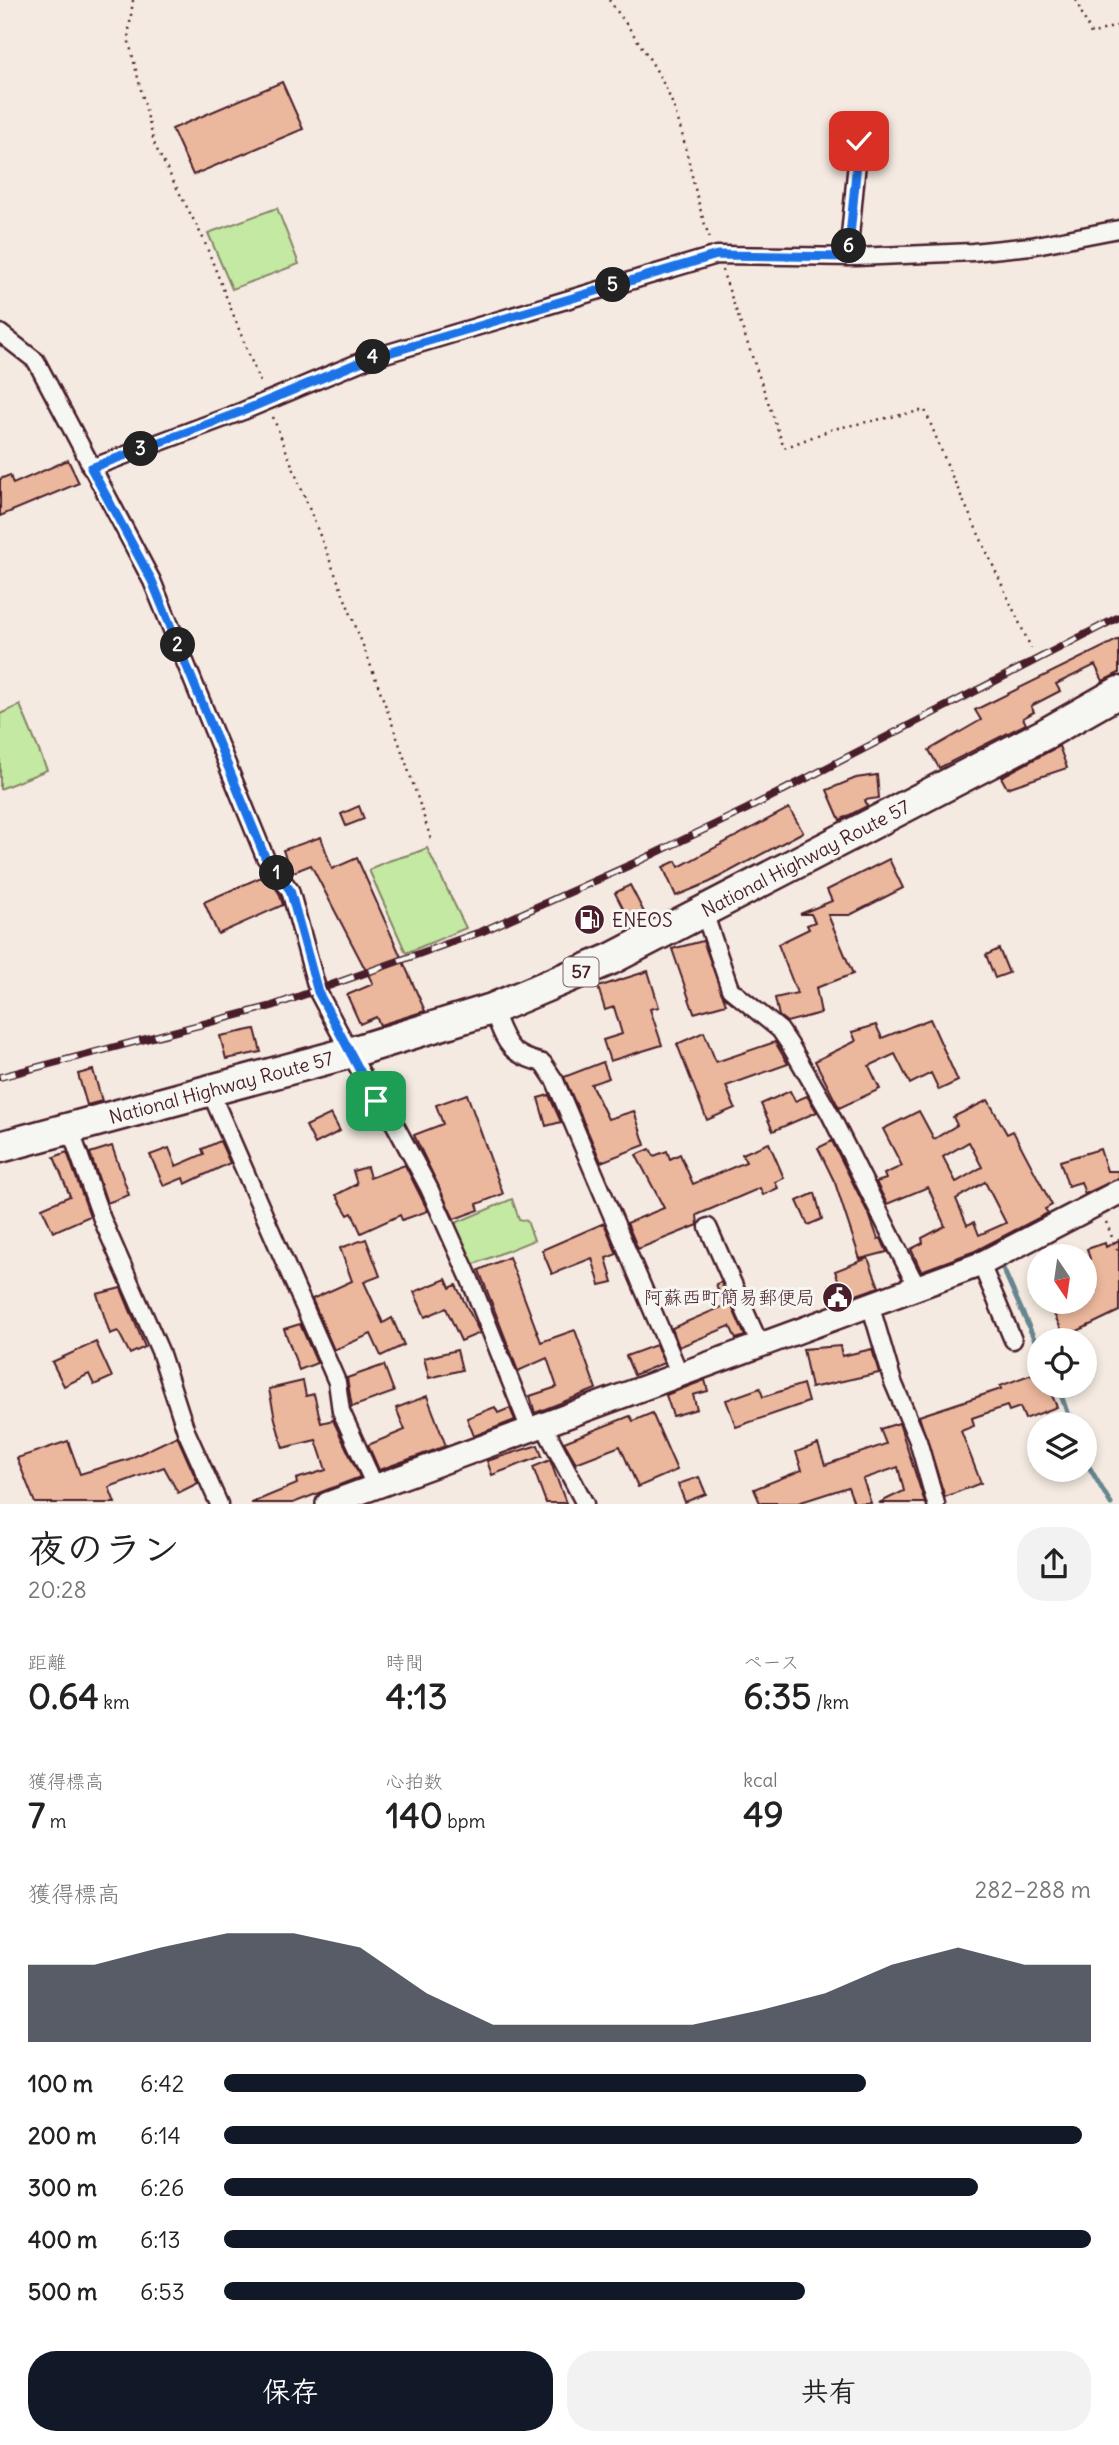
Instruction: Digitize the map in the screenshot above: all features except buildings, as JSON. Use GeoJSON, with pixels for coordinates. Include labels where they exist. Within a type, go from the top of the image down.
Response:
{"type":"FeatureCollection","features":[{"type":"Feature","properties":{"kind":"highway","name":"National Highway Route 57"},"geometry":{"type":"LineString","coordinates":[[0,1147],[352,1052],[492,1009],[611,959],[1045,734],[1119,692]]}},
{"type":"Feature","properties":{"kind":"street"},"geometry":{"type":"LineString","coordinates":[[848,257],[859,141]]}},
{"type":"Feature","properties":{"kind":"street"},"geometry":{"type":"LineString","coordinates":[[91,468],[267,401],[365,360],[717,255],[848,257],[1031,246],[1119,229]]}},
{"type":"Feature","properties":{"kind":"street"},"geometry":{"type":"LineString","coordinates":[[4,343],[36,361],[152,581],[265,857],[290,890],[318,992],[376,1101],[394,1123],[429,1188],[537,1428],[585,1503]]}},
{"type":"Feature","properties":{"kind":"street"},"geometry":{"type":"LineString","coordinates":[[703,909],[730,989],[780,1030],[790,1045],[829,1112],[917,1287]]}},
{"type":"Feature","properties":{"kind":"street"},"geometry":{"type":"LineString","coordinates":[[492,1009],[508,1048],[519,1057],[543,1063],[552,1074],[680,1375]]}},
{"type":"Feature","properties":{"kind":"street"},"geometry":{"type":"LineString","coordinates":[[210,1091],[337,1382],[341,1411],[375,1486]]}},
{"type":"Feature","properties":{"kind":"street"},"geometry":{"type":"LineString","coordinates":[[69,1129],[102,1219],[160,1351],[186,1431],[219,1503]]}},
{"type":"Feature","properties":{"kind":"street"},"geometry":{"type":"LineString","coordinates":[[328,1503],[981,1264],[1119,1192]]}},
{"type":"Feature","properties":{"kind":"street"},"geometry":{"type":"LineString","coordinates":[[708,1227],[760,1345]]}},
{"type":"Feature","properties":{"kind":"street"},"geometry":{"type":"LineString","coordinates":[[981,1264],[1013,1340]]}},
{"type":"Feature","properties":{"kind":"street"},"geometry":{"type":"LineString","coordinates":[[870,1304],[893,1382],[918,1441],[936,1503]]}},
{"type":"Feature","properties":{"kind":"path"},"geometry":{"type":"LineString","coordinates":[[132,0],[128,38],[155,146],[203,238],[350,613],[414,786],[432,844]]}},
{"type":"Feature","properties":{"kind":"path"},"geometry":{"type":"LineString","coordinates":[[609,0],[665,85],[680,125],[694,195],[784,448],[833,429],[925,410],[951,474],[1031,648]]}},
{"type":"Feature","properties":{"kind":"path"},"geometry":{"type":"LineString","coordinates":[[1076,0],[1091,34],[1119,24]]}},
{"type":"Feature","properties":{"kind":"path"},"geometry":{"type":"LineString","coordinates":[[1099,1204],[1119,1255]]}},
{"type":"Feature","properties":{"kind":"green space"},"geometry":{"type":"Polygon","coordinates":[[[277,208],[299,264],[232,289],[208,233],[277,208]]]}},
{"type":"Feature","properties":{"kind":"green space"},"geometry":{"type":"Polygon","coordinates":[[[20,705],[47,770],[0,789],[0,714],[20,705]]]}},
{"type":"Feature","properties":{"kind":"green space"},"geometry":{"type":"Polygon","coordinates":[[[427,848],[466,928],[406,953],[369,870],[427,848]]]}},
{"type":"Feature","properties":{"kind":"green space"},"geometry":{"type":"Polygon","coordinates":[[[512,1199],[519,1219],[527,1221],[534,1240],[472,1265],[453,1224],[512,1199]]]}},
{"type":"Feature","properties":{"kind":"waterway"},"geometry":{"type":"LineString","coordinates":[[1002,1266],[1029,1328]]}},
{"type":"Feature","properties":{"kind":"waterway"},"geometry":{"type":"LineString","coordinates":[[1062,1398],[1067,1412]]}},
{"type":"Feature","properties":{"kind":"waterway"},"geometry":{"type":"LineString","coordinates":[[1097,1480],[1111,1504]]}},
{"type":"Feature","properties":{"kind":"railway"},"geometry":{"type":"LineString","coordinates":[[0,1077],[272,1006],[483,931],[747,809],[1119,617]]}},
{"type":"Feature","properties":{"kind":"place","name":"ENEOS"},"geometry":{"type":"Point","coordinates":[589,920]}},
{"type":"Feature","properties":{"kind":"place","name":"阿蘇西町簡易郵便局"},"geometry":{"type":"Point","coordinates":[838,1297]}},
{"type":"Feature","properties":{"kind":"route"},"geometry":{"type":"LineString","coordinates":[[376,1101],[318,992],[290,890],[265,857],[152,581],[91,468],[243,411],[365,360],[717,255],[848,257],[859,141]]}}]}
